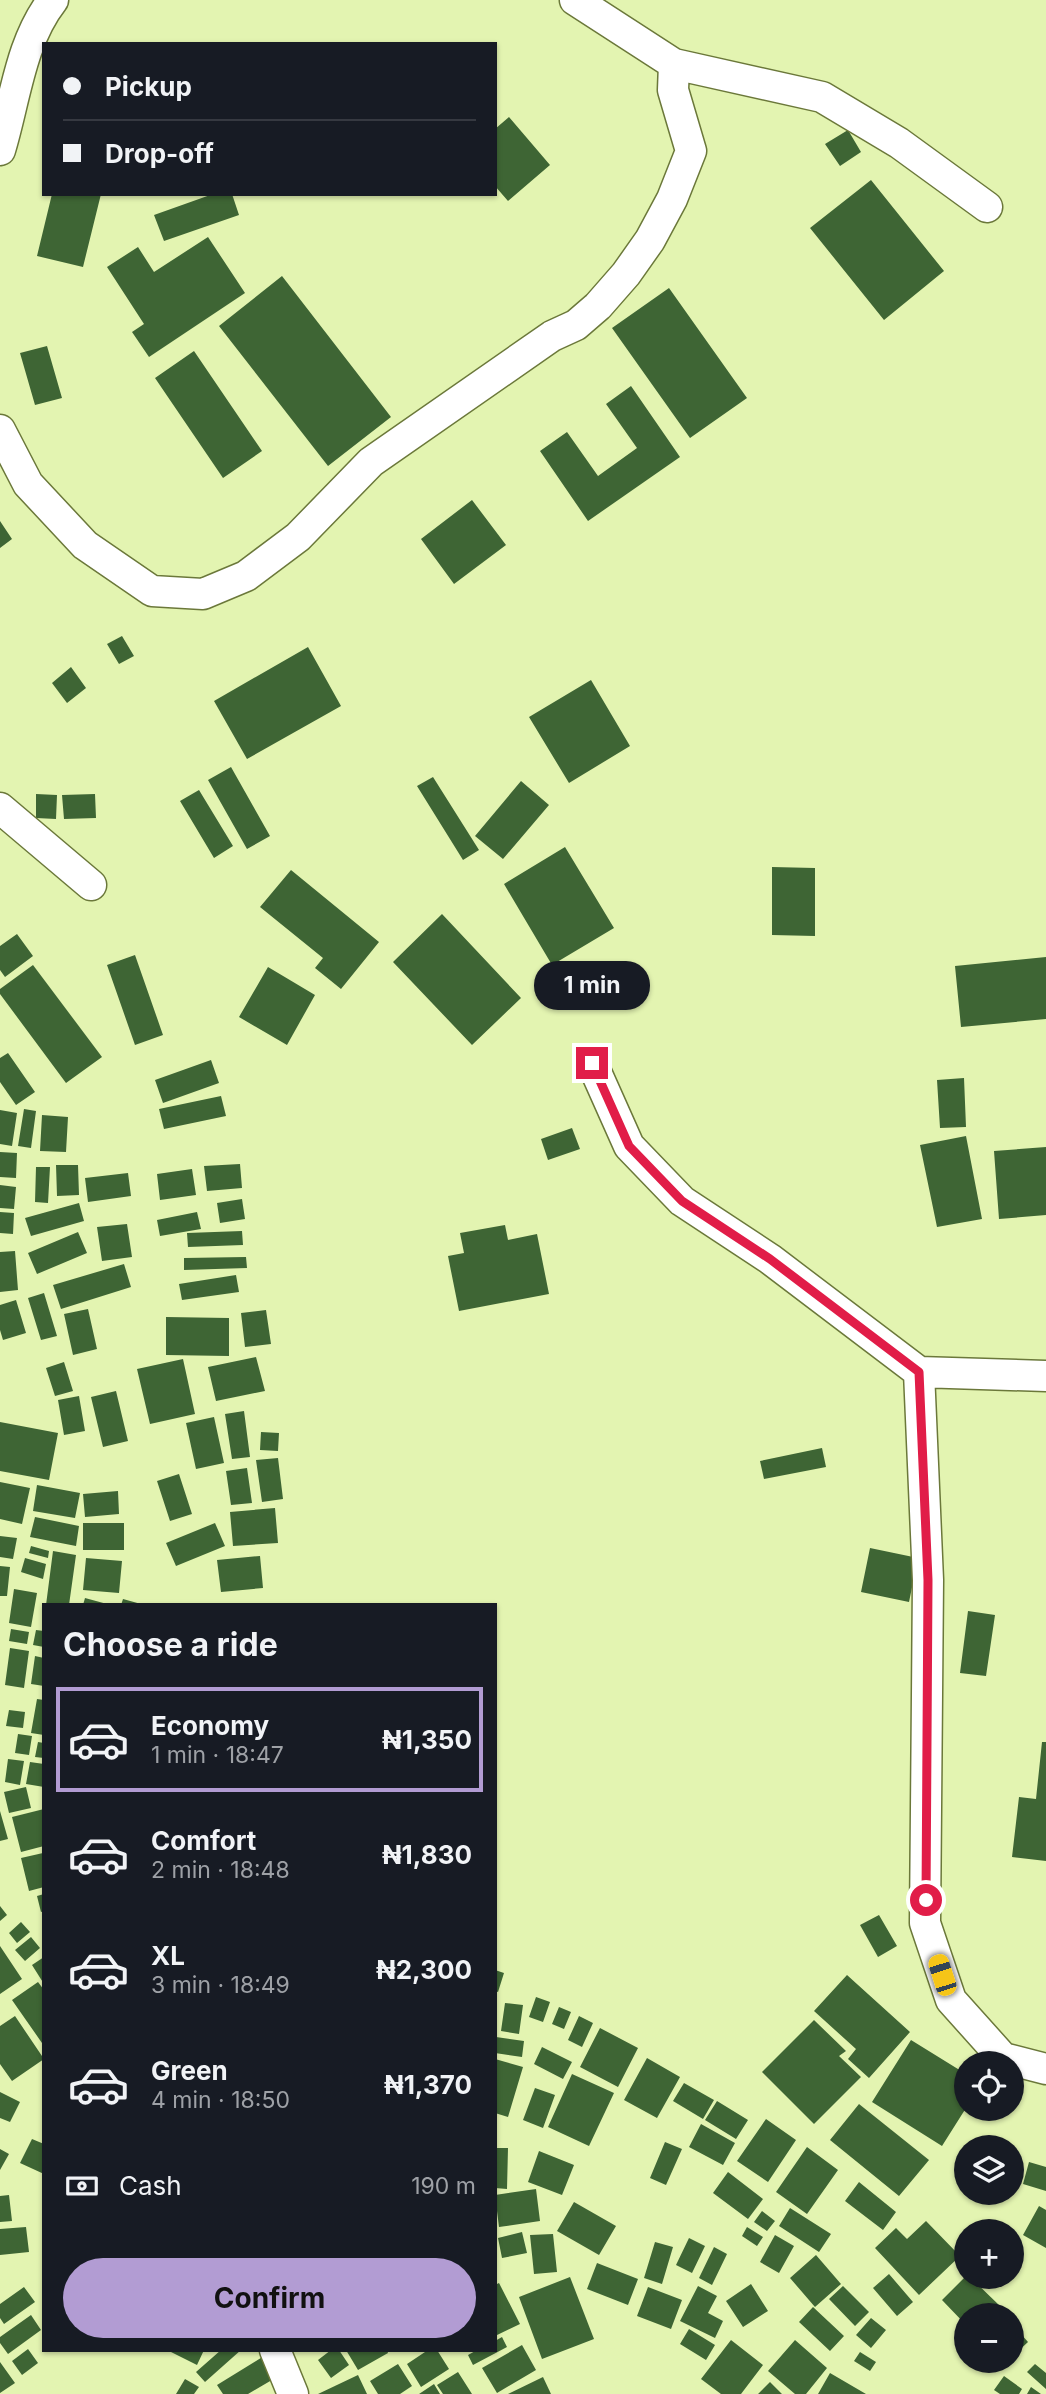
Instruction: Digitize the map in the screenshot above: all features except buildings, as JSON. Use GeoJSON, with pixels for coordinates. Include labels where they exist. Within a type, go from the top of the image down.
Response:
{"type":"FeatureCollection","features":[{"type":"Feature","properties":{"kind":"street"},"geometry":{"type":"LineString","coordinates":[[0,150],[28,47],[43,13],[53,0]]}},
{"type":"Feature","properties":{"kind":"street"},"geometry":{"type":"LineString","coordinates":[[575,0],[674,64],[822,97],[899,143],[987,207]]}},
{"type":"Feature","properties":{"kind":"street"},"geometry":{"type":"LineString","coordinates":[[0,430],[28,484],[85,545],[152,591],[203,594],[246,576],[298,537],[371,462],[552,336],[576,325],[598,306],[626,274],[650,240],[672,199],[691,151],[673,90],[674,64]]}},
{"type":"Feature","properties":{"kind":"street"},"geometry":{"type":"LineString","coordinates":[[0,808],[91,885]]}},
{"type":"Feature","properties":{"kind":"street"},"geometry":{"type":"LineString","coordinates":[[592,1063],[629,1146],[682,1201],[770,1259],[919,1372],[1046,1376]]}},
{"type":"Feature","properties":{"kind":"street"},"geometry":{"type":"LineString","coordinates":[[919,1372],[928,1580],[925,1923],[951,2000],[1003,2058],[1046,2070]]}},
{"type":"Feature","properties":{"kind":"street"},"geometry":{"type":"LineString","coordinates":[[276,2352],[293,2394]]}},
{"type":"Feature","properties":{"kind":"route"},"geometry":{"type":"LineString","coordinates":[[592,1063],[629,1146],[682,1201],[770,1259],[919,1372],[928,1580],[926,1900]]}}]}
